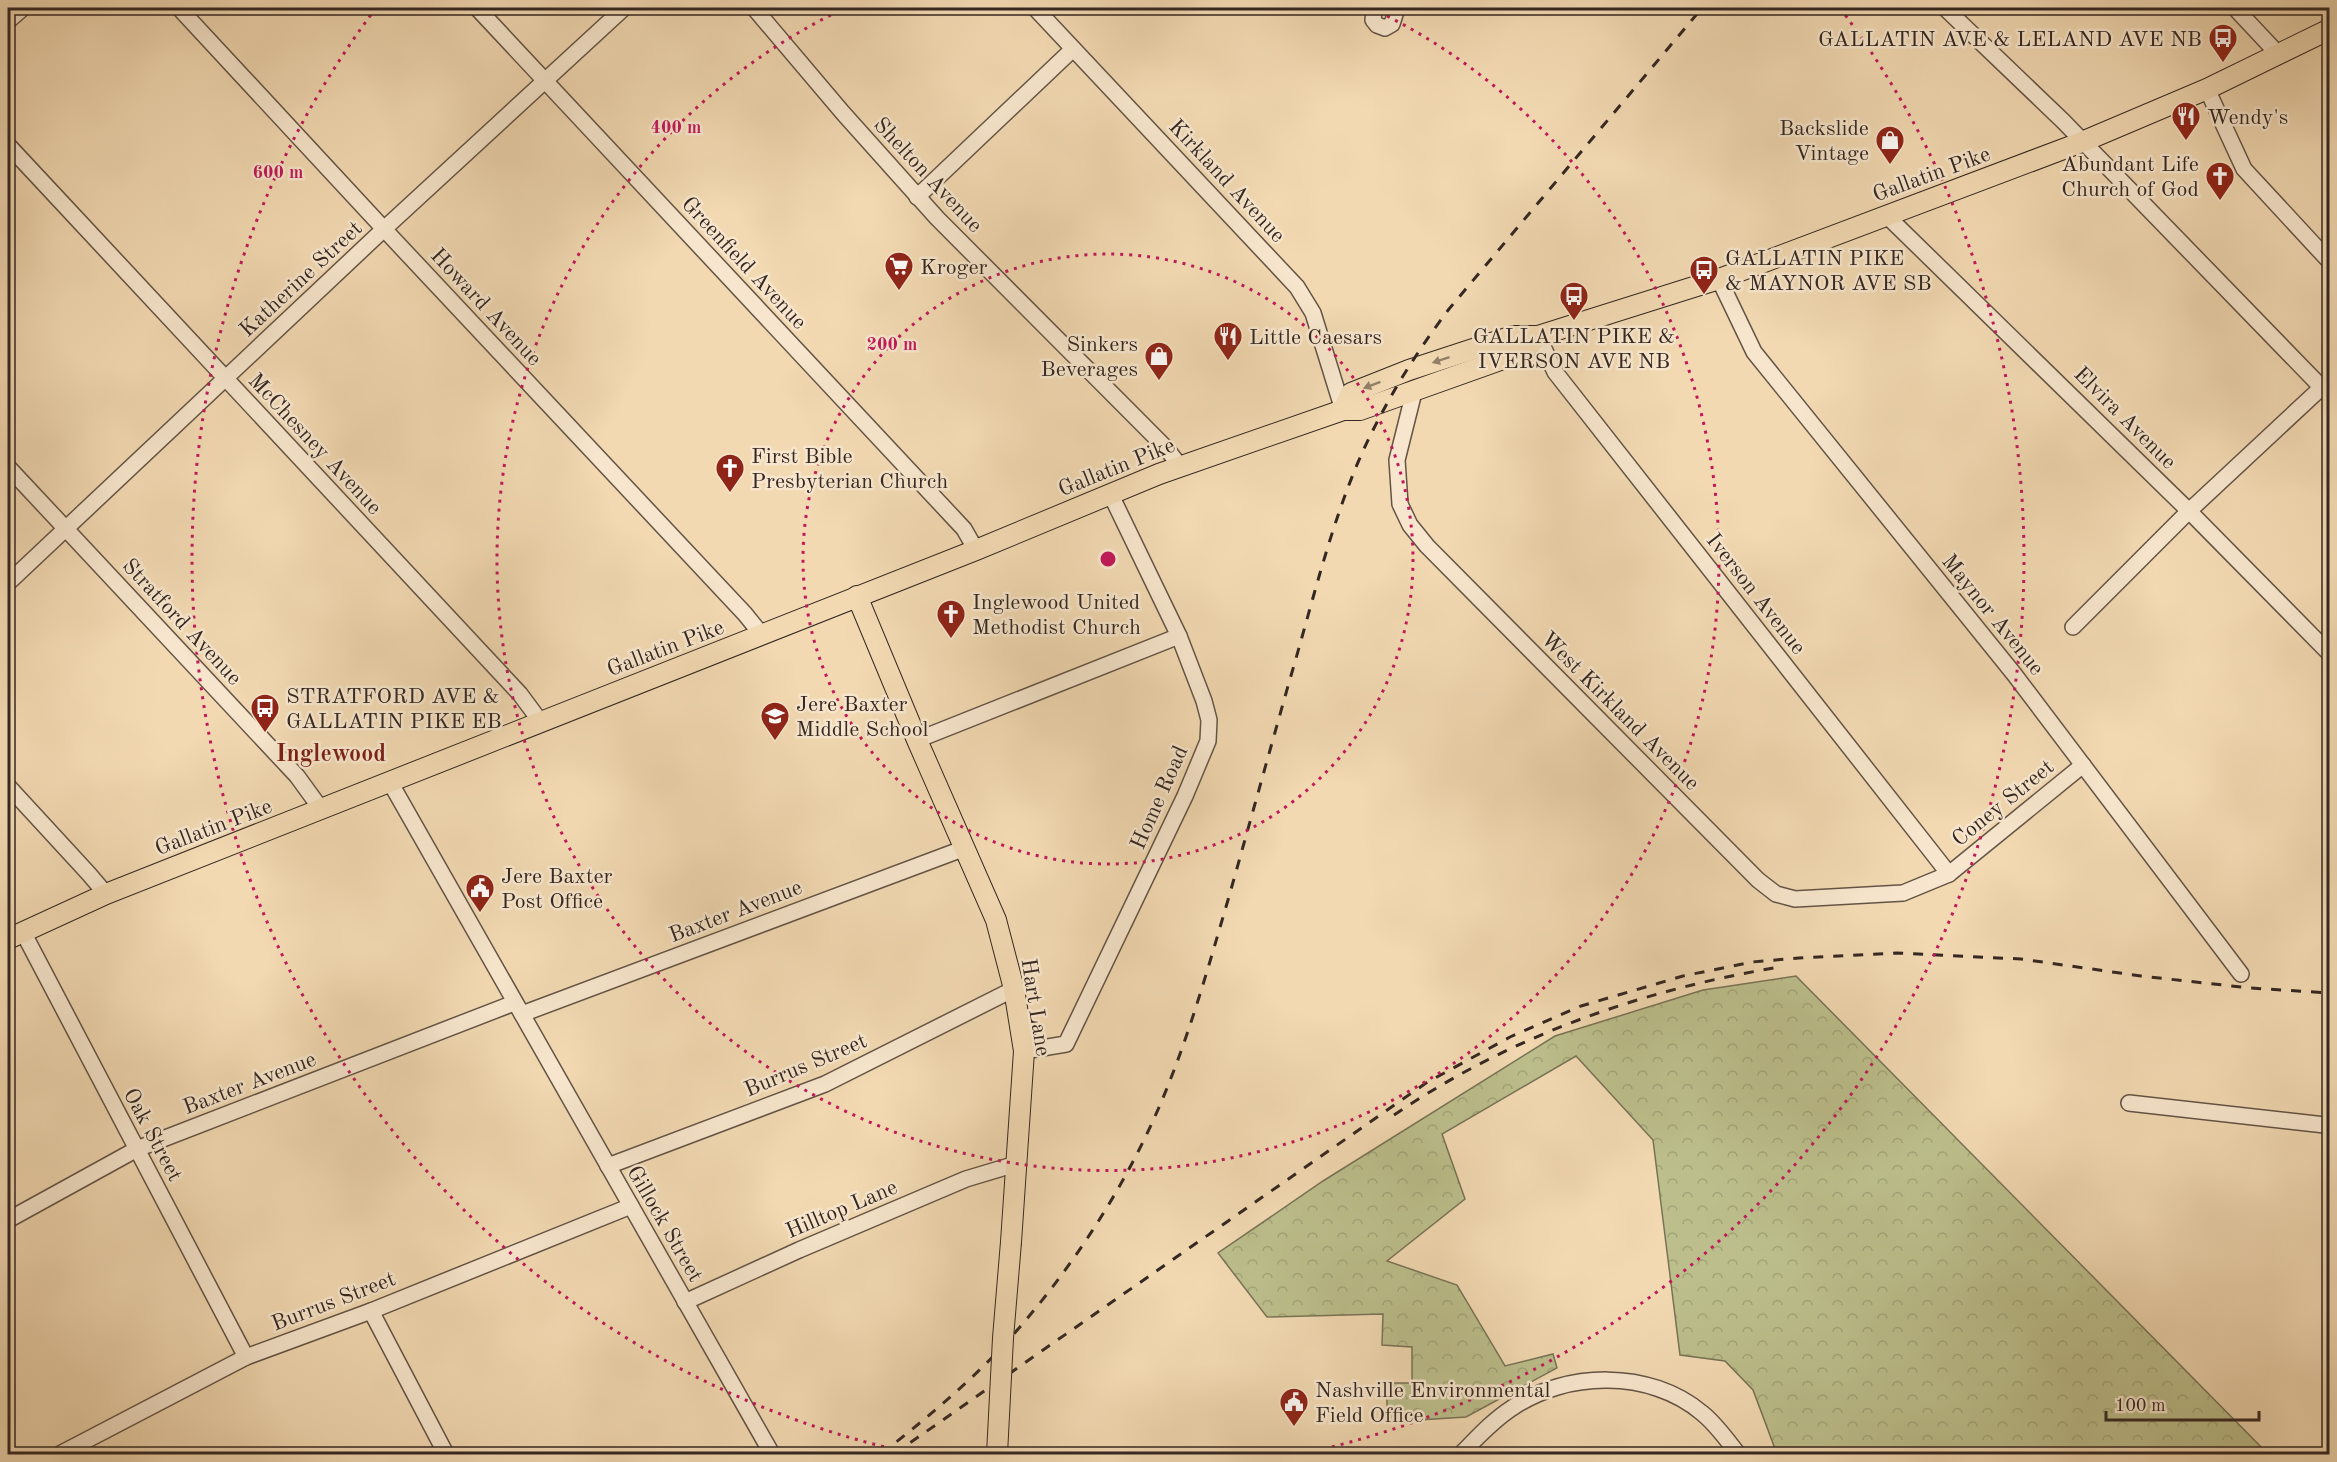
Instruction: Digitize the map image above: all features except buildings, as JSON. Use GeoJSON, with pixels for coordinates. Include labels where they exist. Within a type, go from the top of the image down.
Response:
{"type":"FeatureCollection","features":[{"type":"Feature","properties":{"kind":"main road","name":"Gallatin Pike"},"geometry":{"type":"LineString","coordinates":[[1343,410],[1351,393],[1409,370],[1513,336],[1538,336],[1719,279],[2082,142],[2207,89],[2330,29]]}},
{"type":"Feature","properties":{"kind":"main road","name":"Gallatin Pike"},"geometry":{"type":"LineString","coordinates":[[15,935],[106,894],[976,550],[1110,493],[1180,466],[1343,410],[1360,410],[1413,392],[1522,352],[1538,336]]}},
{"type":"Feature","properties":{"kind":"main road","name":"Hart Lane"},"geometry":{"type":"LineString","coordinates":[[857,596],[996,920],[1014,989],[1024,1051],[1003,1338],[997,1455]]}},
{"type":"Feature","properties":{"kind":"street"},"geometry":{"type":"LineString","coordinates":[[8,21],[23,8]]}},
{"type":"Feature","properties":{"kind":"street","name":"Howard Avenue"},"geometry":{"type":"LineString","coordinates":[[179,8],[745,614],[762,635]]}},
{"type":"Feature","properties":{"kind":"street","name":"Greenfield Avenue"},"geometry":{"type":"LineString","coordinates":[[477,8],[964,529],[976,550]]}},
{"type":"Feature","properties":{"kind":"street","name":"Katherine Street"},"geometry":{"type":"LineString","coordinates":[[8,583],[384,229],[624,8]]}},
{"type":"Feature","properties":{"kind":"street","name":"Shelton Avenue"},"geometry":{"type":"LineString","coordinates":[[754,8],[917,196],[1166,448],[1180,466]]}},
{"type":"Feature","properties":{"kind":"street","name":"Kirkland Avenue"},"geometry":{"type":"LineString","coordinates":[[1035,8],[1297,287],[1313,313],[1343,410]]}},
{"type":"Feature","properties":{"kind":"street"},"geometry":{"type":"LineString","coordinates":[[1377,8],[1374,11],[1373,20],[1377,25],[1385,28],[1392,24],[1397,8]]}},
{"type":"Feature","properties":{"kind":"street"},"geometry":{"type":"LineString","coordinates":[[1945,8],[2082,142],[2325,392],[2189,511],[2073,627]]}},
{"type":"Feature","properties":{"kind":"street"},"geometry":{"type":"LineString","coordinates":[[2235,8],[2279,55]]}},
{"type":"Feature","properties":{"kind":"street"},"geometry":{"type":"LineString","coordinates":[[917,196],[1073,49]]}},
{"type":"Feature","properties":{"kind":"street"},"geometry":{"type":"LineString","coordinates":[[2207,89],[2244,169],[2330,262]]}},
{"type":"Feature","properties":{"kind":"street","name":"McChesney Avenue"},"geometry":{"type":"LineString","coordinates":[[8,145],[520,694],[540,721]]}},
{"type":"Feature","properties":{"kind":"street","name":"Elvira Avenue"},"geometry":{"type":"LineString","coordinates":[[1886,215],[2189,511],[2330,654]]}},
{"type":"Feature","properties":{"kind":"street","name":"Maynor Avenue"},"geometry":{"type":"LineString","coordinates":[[1719,279],[1754,352],[2014,674],[2241,974]]}},
{"type":"Feature","properties":{"kind":"street","name":"Iverson Avenue"},"geometry":{"type":"LineString","coordinates":[[1538,336],[1555,372],[1949,874]]}},
{"type":"Feature","properties":{"kind":"street","name":"West Kirkland Avenue"},"geometry":{"type":"LineString","coordinates":[[1413,392],[1397,460],[1400,504],[1410,525],[1427,546],[1758,880],[1776,894],[1795,899],[1903,893],[1949,874]]}},
{"type":"Feature","properties":{"kind":"street","name":"Stratford Avenue"},"geometry":{"type":"LineString","coordinates":[[8,467],[297,776],[321,809]]}},
{"type":"Feature","properties":{"kind":"street","name":"Home Road"},"geometry":{"type":"LineString","coordinates":[[1024,1051],[1066,1044],[1197,771],[1208,741],[1209,720],[1204,701],[1179,636],[1110,493]]}},
{"type":"Feature","properties":{"kind":"street"},"geometry":{"type":"LineString","coordinates":[[917,740],[1179,636]]}},
{"type":"Feature","properties":{"kind":"street","name":"Coney Street"},"geometry":{"type":"LineString","coordinates":[[1949,874],[2083,765]]}},
{"type":"Feature","properties":{"kind":"street","name":"Gillock Street"},"geometry":{"type":"LineString","coordinates":[[390,782],[772,1455]]}},
{"type":"Feature","properties":{"kind":"street"},"geometry":{"type":"LineString","coordinates":[[8,786],[106,894]]}},
{"type":"Feature","properties":{"kind":"street","name":"Baxter Avenue"},"geometry":{"type":"LineString","coordinates":[[8,1220],[137,1149],[965,848]]}},
{"type":"Feature","properties":{"kind":"street","name":"Oak Street"},"geometry":{"type":"LineString","coordinates":[[15,935],[137,1149],[246,1357]]}},
{"type":"Feature","properties":{"kind":"street","name":"Burrus Street"},"geometry":{"type":"LineString","coordinates":[[608,1166],[825,1084],[1014,989]]}},
{"type":"Feature","properties":{"kind":"street"},"geometry":{"type":"LineString","coordinates":[[2130,1103],[2325,1125],[2330,1130]]}},
{"type":"Feature","properties":{"kind":"street","name":"Hilltop Lane"},"geometry":{"type":"LineString","coordinates":[[685,1302],[799,1250],[966,1179],[1017,1164]]}},
{"type":"Feature","properties":{"kind":"street","name":"Burrus Street"},"geometry":{"type":"LineString","coordinates":[[70,1452],[246,1357],[371,1311],[631,1206]]}},
{"type":"Feature","properties":{"kind":"street"},"geometry":{"type":"LineString","coordinates":[[371,1311],[446,1455]]}},
{"type":"Feature","properties":{"kind":"street"},"geometry":{"type":"LineString","coordinates":[[1461,1455],[1496,1420],[1540,1392],[1574,1382],[1610,1380],[1644,1385],[1676,1395],[1702,1413],[1738,1455]]}},
{"type":"Feature","properties":{"kind":"green space"},"geometry":{"type":"Polygon","coordinates":[[[1796,976],[2268,1454],[1777,1454],[1753,1390],[1725,1361],[1680,1355],[1653,1140],[1576,1056],[1442,1134],[1465,1199],[1387,1261],[1457,1285],[1505,1366],[1553,1354],[1557,1368],[1466,1417],[1388,1422],[1386,1383],[1412,1383],[1412,1347],[1382,1345],[1383,1314],[1267,1317],[1218,1253],[1323,1181],[1555,1036],[1703,990],[1796,976]]]}},
{"type":"Feature","properties":{"kind":"railway"},"geometry":{"type":"LineString","coordinates":[[881,1454],[966,1383],[1033,1312],[1090,1234],[1123,1179],[1152,1123],[1185,1041],[1203,985],[1337,519],[1365,446],[1386,405],[1422,346],[1449,309],[1702,8]]}},
{"type":"Feature","properties":{"kind":"railway"},"geometry":{"type":"LineString","coordinates":[[894,1454],[1426,1083],[1510,1037],[1581,1006],[1683,976],[1752,962],[1896,953],[2021,959],[2250,988],[2330,993]]}},
{"type":"Feature","properties":{"kind":"railway"},"geometry":{"type":"LineString","coordinates":[[1394,1115],[1483,1062],[1576,1021],[1673,990],[1774,968]]}},
{"type":"Feature","properties":{"kind":"place","name":"GALLATIN AVE & LELAND AVE NB"},"geometry":{"type":"Point","coordinates":[2223,64]}},
{"type":"Feature","properties":{"kind":"place","name":"Wendy's"},"geometry":{"type":"Point","coordinates":[2186,142]}},
{"type":"Feature","properties":{"kind":"place","name":"Backslide Vintage"},"geometry":{"type":"Point","coordinates":[1890,166]}},
{"type":"Feature","properties":{"kind":"place","name":"Abundant Life Church of God"},"geometry":{"type":"Point","coordinates":[2220,202]}},
{"type":"Feature","properties":{"kind":"place","name":"Kroger"},"geometry":{"type":"Point","coordinates":[899,292]}},
{"type":"Feature","properties":{"kind":"place","name":"GALLATIN PIKE & MAYNOR AVE SB"},"geometry":{"type":"Point","coordinates":[1704,296]}},
{"type":"Feature","properties":{"kind":"place","name":"GALLATIN PIKE & IVERSON AVE NB"},"geometry":{"type":"Point","coordinates":[1574,322]}},
{"type":"Feature","properties":{"kind":"place","name":"Little Caesars"},"geometry":{"type":"Point","coordinates":[1228,362]}},
{"type":"Feature","properties":{"kind":"place","name":"Sinkers Beverages"},"geometry":{"type":"Point","coordinates":[1159,382]}},
{"type":"Feature","properties":{"kind":"place","name":"First Bible Presbyterian Church"},"geometry":{"type":"Point","coordinates":[730,494]}},
{"type":"Feature","properties":{"kind":"place","name":"Inglewood United Methodist Church"},"geometry":{"type":"Point","coordinates":[951,640]}},
{"type":"Feature","properties":{"kind":"place","name":"STRATFORD AVE & GALLATIN PIKE EB"},"geometry":{"type":"Point","coordinates":[265,734]}},
{"type":"Feature","properties":{"kind":"place","name":"Jere Baxter Middle School"},"geometry":{"type":"Point","coordinates":[775,742]}},
{"type":"Feature","properties":{"kind":"place","name":"Jere Baxter Post Office"},"geometry":{"type":"Point","coordinates":[480,914]}},
{"type":"Feature","properties":{"kind":"place","name":"Nashville Environmental Field Office"},"geometry":{"type":"Point","coordinates":[1294,1428]}},
{"type":"Feature","properties":{"kind":"district","name":"Inglewood"},"geometry":{"type":"Point","coordinates":[331,753]}}]}
